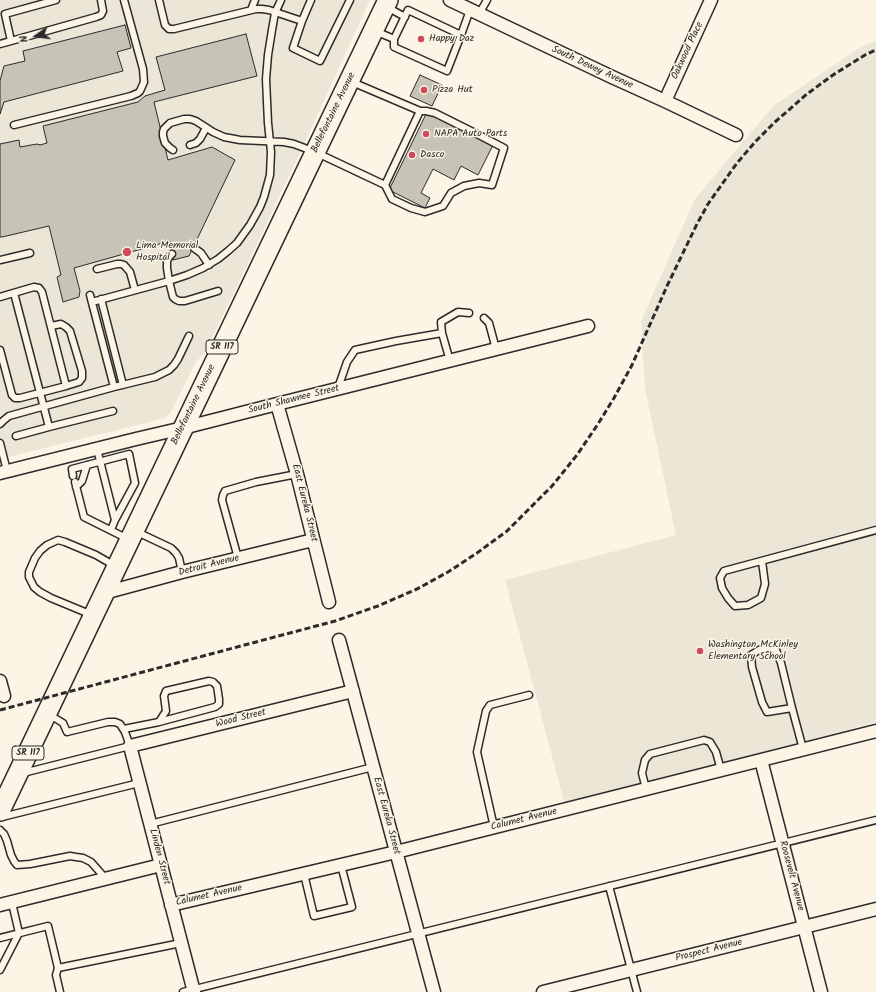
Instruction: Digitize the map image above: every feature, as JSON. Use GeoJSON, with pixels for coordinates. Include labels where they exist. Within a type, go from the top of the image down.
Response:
{"type":"FeatureCollection","features":[{"type":"Feature","properties":{"kind":"main road","name":"Bellefontaine Avenue"},"geometry":{"type":"LineString","coordinates":[[0,811],[387,3]]}},
{"type":"Feature","properties":{"kind":"street","name":"South Dewey Avenue"},"geometry":{"type":"LineString","coordinates":[[450,0],[612,78],[665,101],[736,135]]}},
{"type":"Feature","properties":{"kind":"street","name":"Oakwood Place"},"geometry":{"type":"LineString","coordinates":[[665,101],[711,0]]}},
{"type":"Feature","properties":{"kind":"street","name":"South Shawnee Street"},"geometry":{"type":"LineString","coordinates":[[3,472],[588,326]]}},
{"type":"Feature","properties":{"kind":"street","name":"East Eureka Street"},"geometry":{"type":"LineString","coordinates":[[277,404],[297,474],[329,602]]}},
{"type":"Feature","properties":{"kind":"street","name":"Detroit Avenue"},"geometry":{"type":"LineString","coordinates":[[104,593],[313,540]]}},
{"type":"Feature","properties":{"kind":"street","name":"East Eureka Street"},"geometry":{"type":"LineString","coordinates":[[339,640],[434,992]]}},
{"type":"Feature","properties":{"kind":"street"},"geometry":{"type":"LineString","coordinates":[[0,681],[4,696]]}},
{"type":"Feature","properties":{"kind":"street","name":"Wood Street"},"geometry":{"type":"LineString","coordinates":[[130,746],[353,691]]}},
{"type":"Feature","properties":{"kind":"street","name":"Calumet Avenue"},"geometry":{"type":"LineString","coordinates":[[171,905],[494,828],[876,731]]}},
{"type":"Feature","properties":{"kind":"street","name":"Linden Street"},"geometry":{"type":"LineString","coordinates":[[130,746],[181,943],[190,991]]}},
{"type":"Feature","properties":{"kind":"street","name":"Roosevelt Avenue"},"geometry":{"type":"LineString","coordinates":[[761,760],[821,992]]}},
{"type":"Feature","properties":{"kind":"street"},"geometry":{"type":"LineString","coordinates":[[0,906],[161,866]]}},
{"type":"Feature","properties":{"kind":"street","name":"Prospect Avenue"},"geometry":{"type":"LineString","coordinates":[[543,992],[876,909]]}},
{"type":"Feature","properties":{"kind":"lane"},"geometry":{"type":"LineString","coordinates":[[11,41],[5,14],[56,0]]}},
{"type":"Feature","properties":{"kind":"lane"},"geometry":{"type":"LineString","coordinates":[[0,44],[101,15],[103,8],[101,0]]}},
{"type":"Feature","properties":{"kind":"lane"},"geometry":{"type":"LineString","coordinates":[[14,125],[132,96],[140,91],[144,82],[144,76],[124,0]]}},
{"type":"Feature","properties":{"kind":"lane"},"geometry":{"type":"LineString","coordinates":[[159,0],[165,25],[169,29],[251,10],[262,9],[302,21]]}},
{"type":"Feature","properties":{"kind":"lane"},"geometry":{"type":"LineString","coordinates":[[251,10],[255,0]]}},
{"type":"Feature","properties":{"kind":"lane"},"geometry":{"type":"LineString","coordinates":[[92,302],[169,281],[209,265],[237,243],[250,225],[260,207],[267,186],[270,169],[271,152],[266,102],[266,79],[268,55],[275,13],[280,0]]}},
{"type":"Feature","properties":{"kind":"lane"},"geometry":{"type":"LineString","coordinates":[[311,0],[293,48],[320,61],[350,0]]}},
{"type":"Feature","properties":{"kind":"lane"},"geometry":{"type":"LineString","coordinates":[[461,35],[408,10],[394,39],[394,47],[447,71],[461,35],[475,12],[487,0]]}},
{"type":"Feature","properties":{"kind":"lane"},"geometry":{"type":"LineString","coordinates":[[387,3],[405,17]]}},
{"type":"Feature","properties":{"kind":"lane"},"geometry":{"type":"LineString","coordinates":[[374,30],[394,39]]}},
{"type":"Feature","properties":{"kind":"lane"},"geometry":{"type":"LineString","coordinates":[[173,150],[167,146],[163,136],[164,129],[170,123],[184,119],[196,121],[224,137],[240,140],[284,142],[294,144],[315,152],[385,185],[392,199],[411,208],[426,212],[443,206],[451,193],[464,186],[479,183],[492,185],[504,148],[435,113],[420,111],[349,81]]}},
{"type":"Feature","properties":{"kind":"lane"},"geometry":{"type":"LineString","coordinates":[[385,185],[420,111]]}},
{"type":"Feature","properties":{"kind":"lane"},"geometry":{"type":"LineString","coordinates":[[190,145],[196,143],[200,139],[206,128]]}},
{"type":"Feature","properties":{"kind":"lane"},"geometry":{"type":"LineString","coordinates":[[194,248],[201,253],[209,265]]}},
{"type":"Feature","properties":{"kind":"lane"},"geometry":{"type":"LineString","coordinates":[[0,260],[30,253]]}},
{"type":"Feature","properties":{"kind":"lane"},"geometry":{"type":"LineString","coordinates":[[172,254],[169,257],[167,264],[169,281],[173,297],[175,299],[185,301],[218,292]]}},
{"type":"Feature","properties":{"kind":"lane"},"geometry":{"type":"LineString","coordinates":[[97,268],[117,264],[124,265],[130,272],[136,290]]}},
{"type":"Feature","properties":{"kind":"lane"},"geometry":{"type":"LineString","coordinates":[[0,297],[34,287],[39,288],[42,292],[66,386]]}},
{"type":"Feature","properties":{"kind":"lane"},"geometry":{"type":"LineString","coordinates":[[14,293],[49,427]]}},
{"type":"Feature","properties":{"kind":"lane"},"geometry":{"type":"LineString","coordinates":[[90,295],[114,387]]}},
{"type":"Feature","properties":{"kind":"lane"},"geometry":{"type":"LineString","coordinates":[[101,300],[123,385]]}},
{"type":"Feature","properties":{"kind":"lane"},"geometry":{"type":"LineString","coordinates":[[450,361],[442,333],[441,322],[458,312],[469,313]]}},
{"type":"Feature","properties":{"kind":"lane"},"geometry":{"type":"LineString","coordinates":[[484,318],[489,323],[496,349]]}},
{"type":"Feature","properties":{"kind":"lane"},"geometry":{"type":"LineString","coordinates":[[0,351],[12,395],[15,398],[40,393],[79,382],[82,378],[82,370],[70,331],[61,324],[51,326]]}},
{"type":"Feature","properties":{"kind":"lane"},"geometry":{"type":"LineString","coordinates":[[338,388],[347,362],[355,350],[442,333]]}},
{"type":"Feature","properties":{"kind":"lane"},"geometry":{"type":"LineString","coordinates":[[0,424],[9,416],[156,377],[169,370],[174,365],[189,336]]}},
{"type":"Feature","properties":{"kind":"lane"},"geometry":{"type":"LineString","coordinates":[[16,436],[113,411]]}},
{"type":"Feature","properties":{"kind":"lane"},"geometry":{"type":"LineString","coordinates":[[0,444],[3,472]]}},
{"type":"Feature","properties":{"kind":"lane"},"geometry":{"type":"LineString","coordinates":[[97,449],[115,520]]}},
{"type":"Feature","properties":{"kind":"lane"},"geometry":{"type":"LineString","coordinates":[[111,530],[135,483],[128,454],[72,469],[84,517],[111,530],[132,535],[171,548],[179,558],[182,572]]}},
{"type":"Feature","properties":{"kind":"lane"},"geometry":{"type":"LineString","coordinates":[[75,482],[82,481],[87,465]]}},
{"type":"Feature","properties":{"kind":"lane"},"geometry":{"type":"LineString","coordinates":[[238,558],[222,500],[225,491],[256,482],[297,474]]}},
{"type":"Feature","properties":{"kind":"lane"},"geometry":{"type":"LineString","coordinates":[[762,561],[765,584],[761,598],[748,606],[735,606],[722,588],[720,578],[724,571],[876,530]]}},
{"type":"Feature","properties":{"kind":"lane"},"geometry":{"type":"LineString","coordinates":[[93,616],[51,598],[34,587],[29,577],[29,572],[35,558],[46,544],[58,540],[96,555],[117,566]]}},
{"type":"Feature","properties":{"kind":"lane"},"geometry":{"type":"LineString","coordinates":[[792,708],[767,712],[762,702],[752,667],[751,655],[759,650],[768,648],[776,650],[792,708],[803,750]]}},
{"type":"Feature","properties":{"kind":"lane"},"geometry":{"type":"LineString","coordinates":[[124,729],[159,722],[215,707],[218,704],[219,699],[217,686],[213,682],[209,681],[166,691],[164,696],[166,711],[159,722]]}},
{"type":"Feature","properties":{"kind":"lane"},"geometry":{"type":"LineString","coordinates":[[494,828],[476,752],[486,711],[490,705],[529,695]]}},
{"type":"Feature","properties":{"kind":"lane"},"geometry":{"type":"LineString","coordinates":[[17,775],[130,746],[124,729],[120,724],[115,722],[108,722],[67,732],[63,723],[47,713]]}},
{"type":"Feature","properties":{"kind":"lane"},"geometry":{"type":"LineString","coordinates":[[646,789],[642,773],[645,760],[650,754],[704,740],[710,742],[716,752],[721,770]]}},
{"type":"Feature","properties":{"kind":"lane"},"geometry":{"type":"LineString","coordinates":[[150,824],[373,767]]}},
{"type":"Feature","properties":{"kind":"lane"},"geometry":{"type":"LineString","coordinates":[[0,817],[139,783]]}},
{"type":"Feature","properties":{"kind":"lane"},"geometry":{"type":"LineString","coordinates":[[190,991],[876,820]]}},
{"type":"Feature","properties":{"kind":"lane"},"geometry":{"type":"LineString","coordinates":[[0,830],[4,834],[7,841],[10,855],[17,865],[76,856],[91,862],[106,879]]}},
{"type":"Feature","properties":{"kind":"lane"},"geometry":{"type":"LineString","coordinates":[[304,874],[314,916],[352,907],[341,865]]}},
{"type":"Feature","properties":{"kind":"lane"},"geometry":{"type":"LineString","coordinates":[[609,886],[637,992]]}},
{"type":"Feature","properties":{"kind":"lane"},"geometry":{"type":"LineString","coordinates":[[0,970],[19,933],[12,903]]}},
{"type":"Feature","properties":{"kind":"lane"},"geometry":{"type":"LineString","coordinates":[[0,938],[48,926],[58,968],[56,975],[60,992]]}},
{"type":"Feature","properties":{"kind":"lane"},"geometry":{"type":"LineString","coordinates":[[58,968],[181,943]]}},
{"type":"Feature","properties":{"kind":"shaded area","name":"Lima Memorial Hospital"},"geometry":{"type":"Polygon","coordinates":[[[0,0],[370,0],[300,153],[206,351],[196,362],[171,412],[165,418],[0,459],[0,0]]]}},
{"type":"Feature","properties":{"kind":"shaded area"},"geometry":{"type":"Polygon","coordinates":[[[876,41],[876,722],[565,805],[505,580],[676,535],[645,389],[641,321],[695,199],[773,106],[859,48],[876,41]]]}},
{"type":"Feature","properties":{"kind":"building"},"geometry":{"type":"Polygon","coordinates":[[[125,25],[131,48],[117,52],[123,71],[4,102],[0,114],[0,81],[4,66],[25,61],[23,51],[125,25]]]}},
{"type":"Feature","properties":{"kind":"building"},"geometry":{"type":"Polygon","coordinates":[[[246,34],[257,76],[154,102],[168,160],[212,147],[235,160],[189,256],[173,260],[170,241],[74,268],[80,291],[79,297],[63,302],[57,277],[61,275],[49,226],[0,237],[0,144],[19,140],[20,147],[47,143],[43,126],[138,102],[145,96],[165,90],[156,57],[246,34]]]}},
{"type":"Feature","properties":{"kind":"building"},"geometry":{"type":"Polygon","coordinates":[[[420,75],[442,85],[432,106],[410,96],[420,75]]]}},
{"type":"Feature","properties":{"kind":"building"},"geometry":{"type":"Polygon","coordinates":[[[427,112],[493,145],[478,175],[461,166],[454,180],[433,169],[421,193],[430,198],[425,208],[389,190],[427,112]]]}},
{"type":"Feature","properties":{"kind":"railway"},"geometry":{"type":"LineString","coordinates":[[0,710],[335,621],[378,606],[417,589],[448,572],[507,531],[552,486],[577,455],[598,424],[632,365],[667,286],[697,224],[708,204],[737,163],[775,122],[807,94],[833,75],[865,55],[876,50]]}},
{"type":"Feature","properties":{"kind":"place","name":"Happy Daz"},"geometry":{"type":"Point","coordinates":[421,39]}},
{"type":"Feature","properties":{"kind":"place","name":"Pizza Hut"},"geometry":{"type":"Point","coordinates":[424,90]}},
{"type":"Feature","properties":{"kind":"place","name":"NAPA Auto Parts"},"geometry":{"type":"Point","coordinates":[426,134]}},
{"type":"Feature","properties":{"kind":"place","name":"Dasco"},"geometry":{"type":"Point","coordinates":[412,155]}},
{"type":"Feature","properties":{"kind":"place","name":"Lima Memorial Hospital"},"geometry":{"type":"Point","coordinates":[127,252]}},
{"type":"Feature","properties":{"kind":"place","name":"Washington McKinley Elementary School"},"geometry":{"type":"Point","coordinates":[700,651]}}]}
